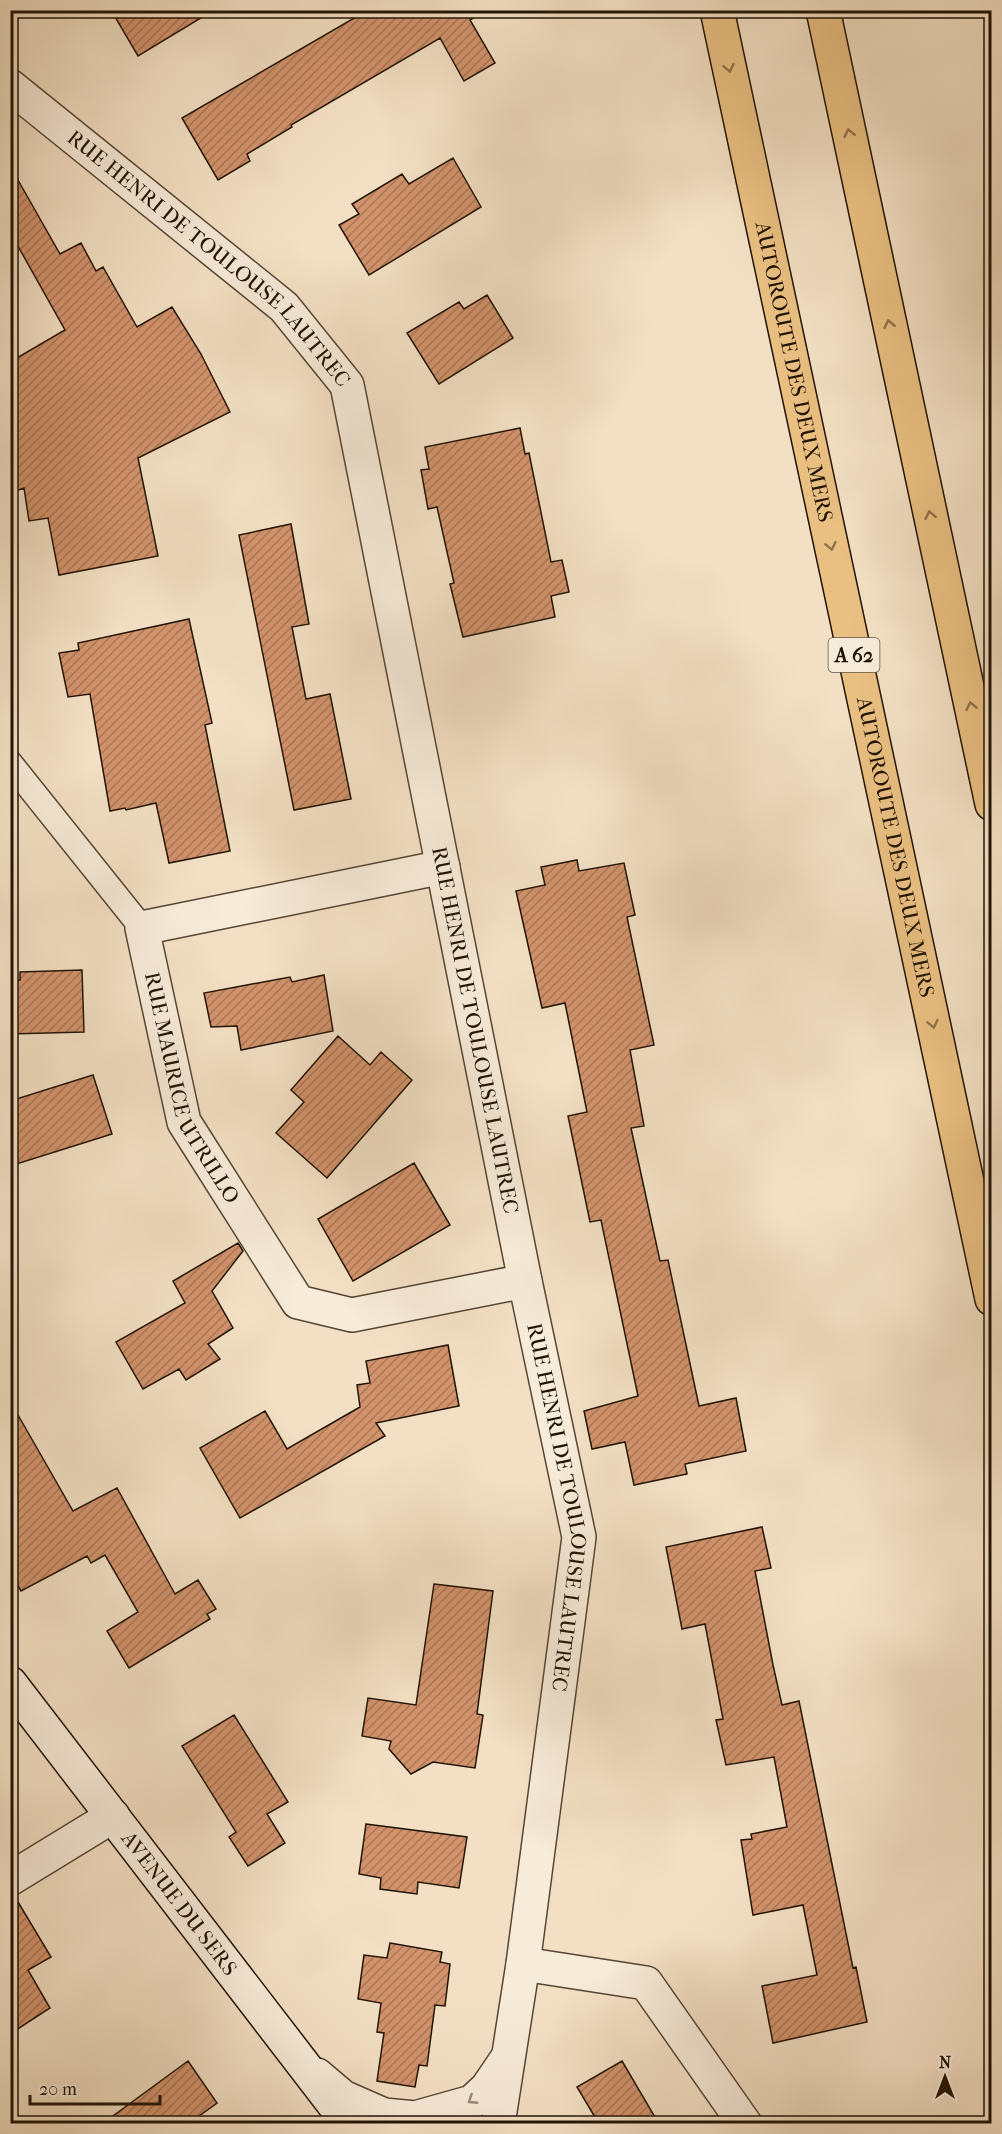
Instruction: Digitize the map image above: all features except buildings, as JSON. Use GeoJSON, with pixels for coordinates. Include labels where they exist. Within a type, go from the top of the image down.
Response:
{"type":"FeatureCollection","features":[{"type":"Feature","properties":{"kind":"highway","name":"AUTOROUTE DES DEUX MERS"},"geometry":{"type":"LineString","coordinates":[[717,10],[992,1299]]}},
{"type":"Feature","properties":{"kind":"highway"},"geometry":{"type":"LineString","coordinates":[[822,10],[992,804]]}},
{"type":"Feature","properties":{"kind":"street","name":"RUE HENRI DE TOULOUSE LAUTREC"},"geometry":{"type":"LineString","coordinates":[[10,86],[284,307],[347,385],[525,1281],[579,1537],[523,1964],[498,2124]]}},
{"type":"Feature","properties":{"kind":"street"},"geometry":{"type":"LineString","coordinates":[[142,928],[443,867]]}},
{"type":"Feature","properties":{"kind":"street","name":"RUE MAURICE UTRILLO"},"geometry":{"type":"LineString","coordinates":[[142,928],[184,1122],[298,1302],[352,1315],[525,1281]]}},
{"type":"Feature","properties":{"kind":"street","name":"AVENUE DU SERS"},"geometry":{"type":"LineString","coordinates":[[10,1683],[349,2124]]}},
{"type":"Feature","properties":{"kind":"street"},"geometry":{"type":"LineString","coordinates":[[10,1879],[113,1816]]}},
{"type":"Feature","properties":{"kind":"street"},"geometry":{"type":"LineString","coordinates":[[523,1964],[646,1983],[745,2124]]}},
{"type":"Feature","properties":{"kind":"street"},"geometry":{"type":"LineString","coordinates":[[300,2060],[343,2097],[384,2115],[415,2118],[472,2102],[487,2088],[509,2056]]}},
{"type":"Feature","properties":{"kind":"lane"},"geometry":{"type":"LineString","coordinates":[[10,763],[142,928]]}}]}
